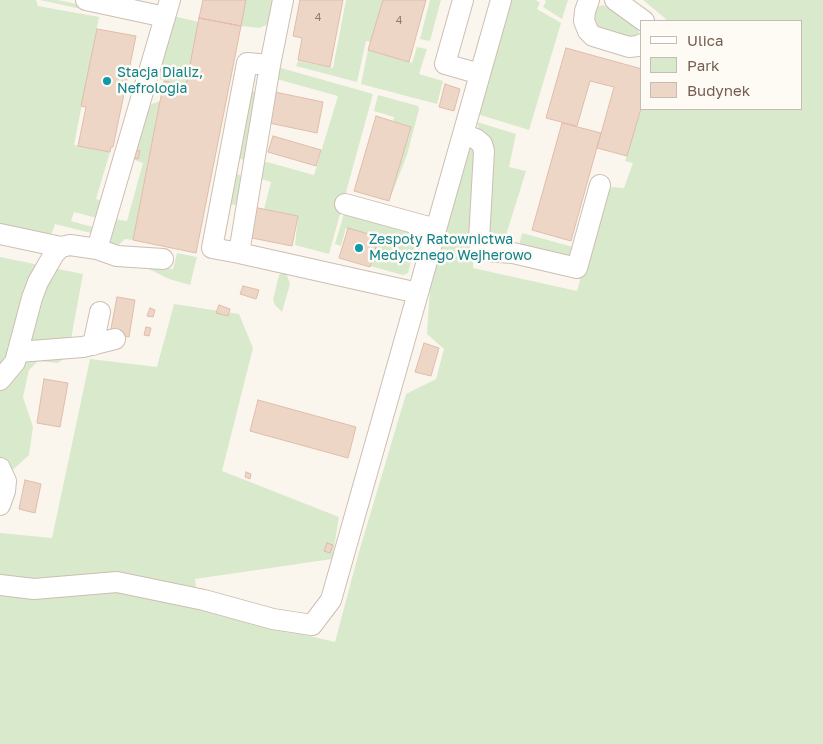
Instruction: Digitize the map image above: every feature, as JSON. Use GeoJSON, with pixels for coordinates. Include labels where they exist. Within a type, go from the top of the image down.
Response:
{"type":"FeatureCollection","features":[{"type":"Feature","properties":{"kind":"lane"},"geometry":{"type":"LineString","coordinates":[[86,0],[167,8],[97,249]]}},
{"type":"Feature","properties":{"kind":"lane"},"geometry":{"type":"LineString","coordinates":[[239,253],[270,65],[283,0]]}},
{"type":"Feature","properties":{"kind":"lane"},"geometry":{"type":"LineString","coordinates":[[463,0],[445,64],[480,74]]}},
{"type":"Feature","properties":{"kind":"lane"},"geometry":{"type":"LineString","coordinates":[[0,585],[34,589],[117,582],[204,600],[273,619],[312,625],[331,600],[500,0]]}},
{"type":"Feature","properties":{"kind":"lane"},"geometry":{"type":"LineString","coordinates":[[589,0],[584,21],[588,31],[593,36],[629,47],[640,45]]}},
{"type":"Feature","properties":{"kind":"lane"},"geometry":{"type":"LineString","coordinates":[[615,0],[643,20]]}},
{"type":"Feature","properties":{"kind":"lane"},"geometry":{"type":"LineString","coordinates":[[270,65],[247,63],[212,248],[418,293]]}},
{"type":"Feature","properties":{"kind":"lane"},"geometry":{"type":"LineString","coordinates":[[463,134],[476,139],[482,144],[484,151],[478,240],[480,247],[485,251],[513,253],[576,268],[600,185]]}},
{"type":"Feature","properties":{"kind":"lane"},"geometry":{"type":"LineString","coordinates":[[228,166],[253,171]]}},
{"type":"Feature","properties":{"kind":"lane"},"geometry":{"type":"LineString","coordinates":[[345,204],[436,229]]}},
{"type":"Feature","properties":{"kind":"lane"},"geometry":{"type":"LineString","coordinates":[[0,234],[62,247],[70,245],[97,249],[117,256],[163,259]]}},
{"type":"Feature","properties":{"kind":"lane"},"geometry":{"type":"LineString","coordinates":[[0,380],[15,362],[38,282],[54,254],[62,247]]}},
{"type":"Feature","properties":{"kind":"lane"},"geometry":{"type":"LineString","coordinates":[[93,344],[100,312]]}},
{"type":"Feature","properties":{"kind":"lane"},"geometry":{"type":"LineString","coordinates":[[18,352],[84,347],[115,339]]}},
{"type":"Feature","properties":{"kind":"lane"},"geometry":{"type":"LineString","coordinates":[[0,468],[6,481],[6,491],[0,505]]}},
{"type":"Feature","properties":{"kind":"green space"},"geometry":{"type":"Polygon","coordinates":[[[0,0],[36,0],[38,6],[99,17],[74,145],[110,152],[96,199],[105,202],[100,219],[74,212],[71,221],[96,228],[91,233],[55,224],[52,233],[45,237],[0,230],[0,0]]]}},
{"type":"Feature","properties":{"kind":"green space"},"geometry":{"type":"Polygon","coordinates":[[[40,0],[57,0],[147,18],[146,23],[40,0]]]}},
{"type":"Feature","properties":{"kind":"green space"},"geometry":{"type":"Polygon","coordinates":[[[246,0],[278,0],[269,24],[259,28],[241,26],[246,0]]]}},
{"type":"Feature","properties":{"kind":"green space"},"geometry":{"type":"Polygon","coordinates":[[[346,0],[383,0],[371,42],[366,41],[357,82],[296,66],[298,61],[333,68],[346,0]]]}},
{"type":"Feature","properties":{"kind":"green space"},"geometry":{"type":"Polygon","coordinates":[[[430,0],[441,0],[430,41],[420,39],[430,0]]]}},
{"type":"Feature","properties":{"kind":"green space"},"geometry":{"type":"Polygon","coordinates":[[[509,0],[536,0],[540,3],[537,9],[561,23],[529,130],[477,114],[509,0]]]}},
{"type":"Feature","properties":{"kind":"green space"},"geometry":{"type":"Polygon","coordinates":[[[544,0],[568,0],[562,19],[543,7],[546,1],[544,0]]]}},
{"type":"Feature","properties":{"kind":"green space"},"geometry":{"type":"Polygon","coordinates":[[[643,0],[823,0],[823,744],[0,744],[0,533],[52,538],[90,359],[157,367],[174,304],[239,314],[253,348],[222,471],[339,517],[332,559],[195,579],[198,609],[335,642],[359,552],[406,394],[436,379],[444,349],[427,334],[430,287],[470,145],[479,155],[473,268],[577,291],[604,196],[612,187],[624,188],[633,163],[625,161],[640,110],[803,110],[803,20],[666,19],[643,0]]]}},
{"type":"Feature","properties":{"kind":"green space"},"geometry":{"type":"Polygon","coordinates":[[[603,5],[637,28],[638,36],[634,39],[603,30],[597,26],[594,16],[595,10],[603,5]]]}},
{"type":"Feature","properties":{"kind":"green space"},"geometry":{"type":"Polygon","coordinates":[[[173,16],[199,22],[186,86],[164,81],[156,77],[173,16]]]}},
{"type":"Feature","properties":{"kind":"green space"},"geometry":{"type":"Polygon","coordinates":[[[417,47],[427,49],[419,74],[443,81],[437,104],[361,84],[368,50],[412,63],[417,47]]]}},
{"type":"Feature","properties":{"kind":"green space"},"geometry":{"type":"Polygon","coordinates":[[[274,66],[373,94],[329,254],[295,245],[298,216],[264,209],[271,182],[258,178],[262,165],[267,162],[314,175],[338,96],[273,78],[274,66]]]}},
{"type":"Feature","properties":{"kind":"green space"},"geometry":{"type":"Polygon","coordinates":[[[250,91],[254,91],[259,97],[245,160],[233,157],[250,91]]]}},
{"type":"Feature","properties":{"kind":"green space"},"geometry":{"type":"Polygon","coordinates":[[[378,95],[418,106],[419,109],[407,155],[389,201],[411,127],[393,121],[394,117],[374,111],[378,95]]]}},
{"type":"Feature","properties":{"kind":"green space"},"geometry":{"type":"Polygon","coordinates":[[[160,101],[133,240],[125,239],[113,250],[109,241],[114,219],[127,221],[143,163],[133,159],[138,159],[140,152],[135,150],[141,123],[145,123],[147,116],[143,115],[144,107],[160,101]]]}},
{"type":"Feature","properties":{"kind":"green space"},"geometry":{"type":"Polygon","coordinates":[[[477,122],[516,134],[509,167],[526,171],[502,248],[485,239],[477,122]]]}},
{"type":"Feature","properties":{"kind":"green space"},"geometry":{"type":"Polygon","coordinates":[[[233,173],[240,175],[242,179],[236,205],[226,204],[233,173]]]}},
{"type":"Feature","properties":{"kind":"green space"},"geometry":{"type":"Polygon","coordinates":[[[344,214],[418,235],[408,273],[403,275],[370,266],[378,237],[346,228],[341,246],[335,244],[344,214]]]}},
{"type":"Feature","properties":{"kind":"green space"},"geometry":{"type":"Polygon","coordinates":[[[522,233],[577,248],[574,257],[519,246],[522,233]]]}},
{"type":"Feature","properties":{"kind":"green space"},"geometry":{"type":"Polygon","coordinates":[[[177,253],[197,257],[190,285],[169,279],[149,269],[150,265],[173,269],[177,253]]]}},
{"type":"Feature","properties":{"kind":"green space"},"geometry":{"type":"Polygon","coordinates":[[[0,257],[83,274],[68,355],[58,363],[38,361],[29,370],[23,397],[33,427],[29,455],[5,477],[0,493],[0,257]]]}},
{"type":"Feature","properties":{"kind":"green space"},"geometry":{"type":"Polygon","coordinates":[[[285,270],[290,284],[282,312],[273,300],[279,275],[285,270]]]}},
{"type":"Feature","properties":{"kind":"building"},"geometry":{"type":"Polygon","coordinates":[[[203,0],[246,0],[241,26],[199,18],[203,0]]]}},
{"type":"Feature","properties":{"kind":"building"},"geometry":{"type":"Polygon","coordinates":[[[300,0],[343,0],[330,67],[298,60],[302,38],[293,36],[300,0]]]}},
{"type":"Feature","properties":{"kind":"building"},"geometry":{"type":"Polygon","coordinates":[[[383,0],[426,0],[409,62],[368,50],[383,0]]]}},
{"type":"Feature","properties":{"kind":"building"},"geometry":{"type":"Polygon","coordinates":[[[199,18],[241,26],[196,253],[133,240],[164,81],[186,86],[199,18]]]}},
{"type":"Feature","properties":{"kind":"building","name":"Stacja Dializ, Nefrologia"},"geometry":{"type":"Polygon","coordinates":[[[97,29],[136,36],[113,147],[111,147],[110,152],[78,146],[86,107],[81,106],[97,29]]]}},
{"type":"Feature","properties":{"kind":"building"},"geometry":{"type":"Polygon","coordinates":[[[566,48],[640,68],[641,110],[627,156],[597,148],[614,87],[590,81],[577,126],[546,118],[566,48]]]}},
{"type":"Feature","properties":{"kind":"building"},"geometry":{"type":"Polygon","coordinates":[[[445,84],[460,89],[454,111],[439,107],[445,84]]]}},
{"type":"Feature","properties":{"kind":"building"},"geometry":{"type":"Polygon","coordinates":[[[275,92],[323,102],[317,133],[269,123],[275,92]]]}},
{"type":"Feature","properties":{"kind":"building"},"geometry":{"type":"Polygon","coordinates":[[[376,116],[411,127],[389,201],[354,191],[376,116]]]}},
{"type":"Feature","properties":{"kind":"building"},"geometry":{"type":"Polygon","coordinates":[[[562,123],[601,133],[571,241],[532,230],[562,123]]]}},
{"type":"Feature","properties":{"kind":"building"},"geometry":{"type":"Polygon","coordinates":[[[273,136],[321,150],[316,166],[268,152],[273,136]]]}},
{"type":"Feature","properties":{"kind":"building"},"geometry":{"type":"Polygon","coordinates":[[[135,150],[140,151],[138,159],[134,158],[135,150]]]}},
{"type":"Feature","properties":{"kind":"building"},"geometry":{"type":"Polygon","coordinates":[[[253,207],[298,216],[292,246],[247,237],[253,207]]]}},
{"type":"Feature","properties":{"kind":"building","name":"Zespoły Ratownictwa Medycznego Wejherowo"},"geometry":{"type":"Polygon","coordinates":[[[348,228],[379,237],[370,267],[339,258],[348,228]]]}},
{"type":"Feature","properties":{"kind":"building"},"geometry":{"type":"Polygon","coordinates":[[[243,286],[259,290],[256,299],[240,294],[243,286]]]}},
{"type":"Feature","properties":{"kind":"building"},"geometry":{"type":"Polygon","coordinates":[[[117,297],[135,300],[129,337],[110,334],[117,297]]]}},
{"type":"Feature","properties":{"kind":"building"},"geometry":{"type":"Polygon","coordinates":[[[219,305],[230,309],[228,316],[216,313],[219,305]]]}},
{"type":"Feature","properties":{"kind":"building"},"geometry":{"type":"Polygon","coordinates":[[[150,308],[155,310],[153,317],[147,316],[150,308]]]}},
{"type":"Feature","properties":{"kind":"building"},"geometry":{"type":"Polygon","coordinates":[[[146,327],[151,328],[149,336],[144,335],[146,327]]]}},
{"type":"Feature","properties":{"kind":"building"},"geometry":{"type":"Polygon","coordinates":[[[424,343],[439,348],[431,376],[415,372],[424,343]]]}},
{"type":"Feature","properties":{"kind":"building"},"geometry":{"type":"Polygon","coordinates":[[[44,379],[68,383],[60,427],[37,423],[44,379]]]}},
{"type":"Feature","properties":{"kind":"building"},"geometry":{"type":"Polygon","coordinates":[[[258,400],[356,427],[348,458],[250,431],[258,400]]]}},
{"type":"Feature","properties":{"kind":"building"},"geometry":{"type":"Polygon","coordinates":[[[246,472],[251,474],[250,479],[245,477],[246,472]]]}},
{"type":"Feature","properties":{"kind":"building"},"geometry":{"type":"Polygon","coordinates":[[[25,480],[41,484],[35,513],[19,509],[25,480]]]}},
{"type":"Feature","properties":{"kind":"building"},"geometry":{"type":"Polygon","coordinates":[[[327,543],[333,545],[330,553],[324,551],[327,543]]]}},
{"type":"Feature","properties":{"kind":"place","name":"Stacja Dializ, Nefrologia"},"geometry":{"type":"Point","coordinates":[107,81]}},
{"type":"Feature","properties":{"kind":"place","name":"Zespoły Ratownictwa Medycznego Wejherowo"},"geometry":{"type":"Point","coordinates":[359,248]}}]}
